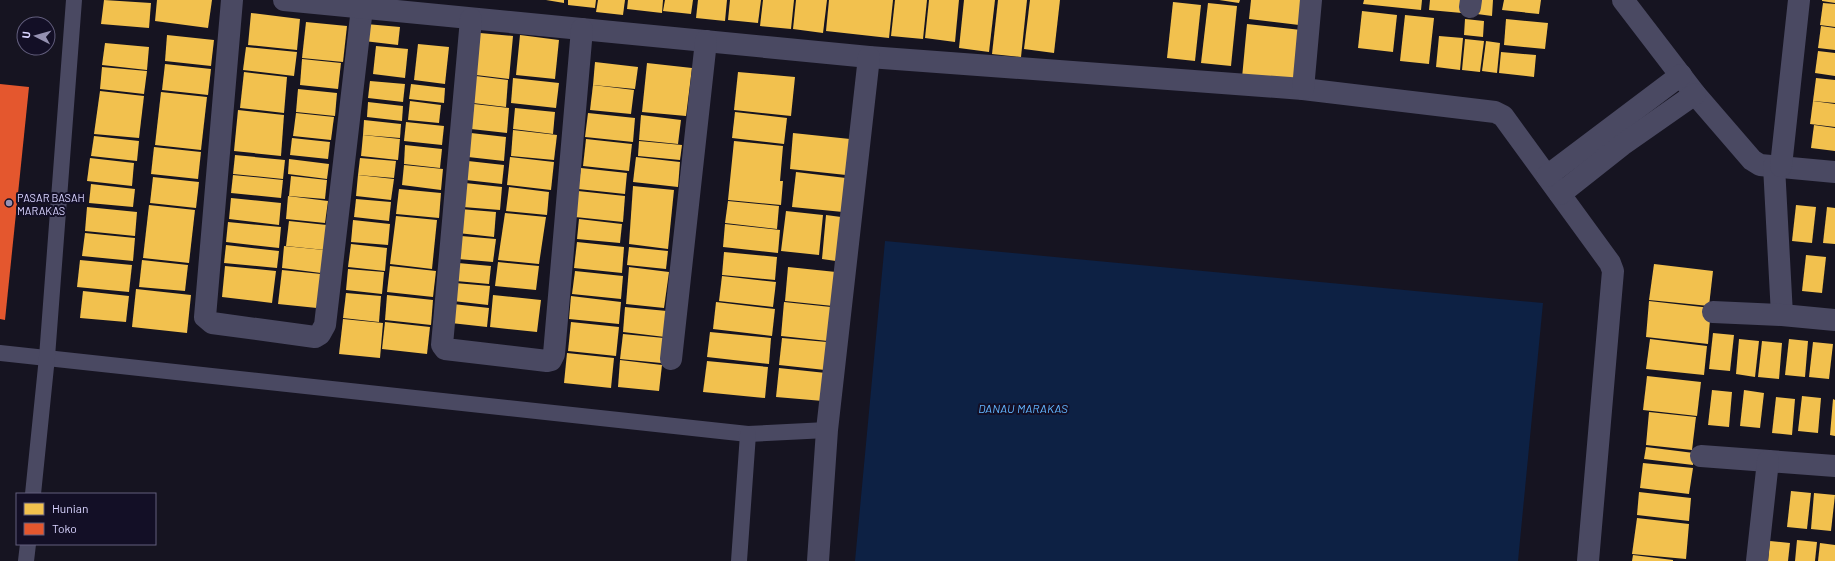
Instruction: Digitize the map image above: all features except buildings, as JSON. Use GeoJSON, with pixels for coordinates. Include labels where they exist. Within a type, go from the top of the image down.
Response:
{"type":"FeatureCollection","features":[{"type":"Feature","properties":{"kind":"street"},"geometry":{"type":"LineString","coordinates":[[232,0],[205,317],[212,323],[315,337],[320,334],[325,325],[362,8]]}},
{"type":"Feature","properties":{"kind":"street"},"geometry":{"type":"LineString","coordinates":[[284,0],[869,57],[1303,89],[1495,112],[1502,116],[1547,176],[1610,263],[1614,271],[1588,561]]}},
{"type":"Feature","properties":{"kind":"street"},"geometry":{"type":"LineString","coordinates":[[1303,89],[1312,0]]}},
{"type":"Feature","properties":{"kind":"street"},"geometry":{"type":"LineString","coordinates":[[1623,0],[1695,94],[1752,160],[1760,165],[1835,172]]}},
{"type":"Feature","properties":{"kind":"street"},"geometry":{"type":"LineString","coordinates":[[1782,315],[1778,166],[1799,0]]}},
{"type":"Feature","properties":{"kind":"street"},"geometry":{"type":"LineString","coordinates":[[471,19],[442,345],[445,349],[547,361],[551,360],[554,354],[582,29]]}},
{"type":"Feature","properties":{"kind":"street"},"geometry":{"type":"LineString","coordinates":[[671,359],[706,41]]}},
{"type":"Feature","properties":{"kind":"street"},"geometry":{"type":"LineString","coordinates":[[818,561],[828,430],[869,57]]}},
{"type":"Feature","properties":{"kind":"street"},"geometry":{"type":"LineString","coordinates":[[1547,176],[1681,75]]}},
{"type":"Feature","properties":{"kind":"street"},"geometry":{"type":"LineString","coordinates":[[1560,194],[1622,145],[1695,94]]}},
{"type":"Feature","properties":{"kind":"street"},"geometry":{"type":"LineString","coordinates":[[1713,312],[1782,315],[1835,320]]}},
{"type":"Feature","properties":{"kind":"street"},"geometry":{"type":"LineString","coordinates":[[1701,456],[1835,466]]}},
{"type":"Feature","properties":{"kind":"street"},"geometry":{"type":"LineString","coordinates":[[1757,561],[1768,461]]}},
{"type":"Feature","properties":{"kind":"lane"},"geometry":{"type":"LineString","coordinates":[[33,493],[47,358],[74,0]]}},
{"type":"Feature","properties":{"kind":"lane"},"geometry":{"type":"LineString","coordinates":[[0,354],[748,434],[828,430]]}},
{"type":"Feature","properties":{"kind":"lane"},"geometry":{"type":"LineString","coordinates":[[739,561],[748,434]]}},
{"type":"Feature","properties":{"kind":"lane"},"geometry":{"type":"LineString","coordinates":[[26,561],[28,545]]}},
{"type":"Feature","properties":{"kind":"water","name":"DANAU MARAKAS"},"geometry":{"type":"Polygon","coordinates":[[[885,241],[1543,303],[1518,561],[855,561],[885,241]]]}},
{"type":"Feature","properties":{"kind":"place","name":"PASAR BASAH MARAKAS"},"geometry":{"type":"Point","coordinates":[9,203]}}]}
